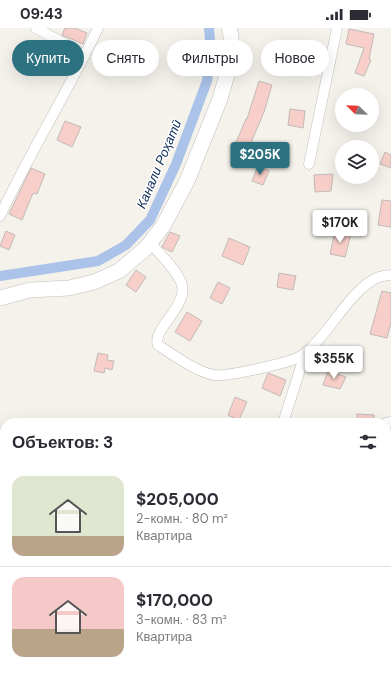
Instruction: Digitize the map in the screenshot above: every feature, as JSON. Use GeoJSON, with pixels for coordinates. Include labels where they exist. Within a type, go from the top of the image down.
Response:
{"type":"FeatureCollection","features":[{"type":"Feature","properties":{"kind":"street"},"geometry":{"type":"LineString","coordinates":[[36,28],[85,55]]}},
{"type":"Feature","properties":{"kind":"street"},"geometry":{"type":"LineString","coordinates":[[0,216],[19,175],[85,55],[98,28]]}},
{"type":"Feature","properties":{"kind":"street"},"geometry":{"type":"LineString","coordinates":[[0,298],[30,290],[69,288],[94,282],[119,271],[146,248],[163,226],[187,181],[220,99],[232,57],[229,28]]}},
{"type":"Feature","properties":{"kind":"street"},"geometry":{"type":"LineString","coordinates":[[309,164],[337,28]]}},
{"type":"Feature","properties":{"kind":"street"},"geometry":{"type":"LineString","coordinates":[[150,243],[175,271],[183,290],[180,301],[157,337],[158,345],[179,359],[213,375],[223,375],[270,366],[304,354],[313,346],[356,295],[370,282],[379,277],[391,275]]}},
{"type":"Feature","properties":{"kind":"street"},"geometry":{"type":"LineString","coordinates":[[285,418],[304,354]]}},
{"type":"Feature","properties":{"kind":"building"},"geometry":{"type":"Polygon","coordinates":[[[65,28],[75,28],[87,33],[84,41],[84,40],[74,40],[62,35],[65,28]]]}},
{"type":"Feature","properties":{"kind":"building"},"geometry":{"type":"Polygon","coordinates":[[[349,29],[374,34],[369,59],[371,60],[364,76],[355,73],[364,48],[346,44],[349,29]]]}},
{"type":"Feature","properties":{"kind":"building"},"geometry":{"type":"Polygon","coordinates":[[[259,81],[272,85],[264,112],[250,145],[255,147],[251,155],[234,147],[247,119],[259,81]]]}},
{"type":"Feature","properties":{"kind":"building"},"geometry":{"type":"Polygon","coordinates":[[[290,109],[305,111],[303,128],[288,125],[290,109]]]}},
{"type":"Feature","properties":{"kind":"building"},"geometry":{"type":"Polygon","coordinates":[[[65,121],[81,127],[72,147],[57,140],[65,121]]]}},
{"type":"Feature","properties":{"kind":"building"},"geometry":{"type":"Polygon","coordinates":[[[385,152],[391,155],[391,168],[380,164],[385,152]]]}},
{"type":"Feature","properties":{"kind":"building"},"geometry":{"type":"Polygon","coordinates":[[[258,166],[269,171],[263,185],[252,181],[258,166]]]}},
{"type":"Feature","properties":{"kind":"building"},"geometry":{"type":"Polygon","coordinates":[[[31,168],[45,174],[37,194],[33,193],[22,220],[9,214],[31,168]]]}},
{"type":"Feature","properties":{"kind":"building"},"geometry":{"type":"Polygon","coordinates":[[[333,174],[331,191],[315,192],[314,175],[333,174]]]}},
{"type":"Feature","properties":{"kind":"building"},"geometry":{"type":"Polygon","coordinates":[[[382,200],[391,201],[391,227],[378,225],[382,200]]]}},
{"type":"Feature","properties":{"kind":"building"},"geometry":{"type":"Polygon","coordinates":[[[6,231],[15,235],[9,250],[0,246],[6,231]]]}},
{"type":"Feature","properties":{"kind":"building"},"geometry":{"type":"Polygon","coordinates":[[[335,231],[351,234],[345,257],[330,254],[335,231]]]}},
{"type":"Feature","properties":{"kind":"building"},"geometry":{"type":"Polygon","coordinates":[[[170,232],[180,236],[172,252],[162,247],[170,232]]]}},
{"type":"Feature","properties":{"kind":"building"},"geometry":{"type":"Polygon","coordinates":[[[229,238],[250,247],[243,265],[222,256],[229,238]]]}},
{"type":"Feature","properties":{"kind":"building"},"geometry":{"type":"Polygon","coordinates":[[[136,270],[146,277],[136,292],[126,285],[136,270]]]}},
{"type":"Feature","properties":{"kind":"building"},"geometry":{"type":"Polygon","coordinates":[[[279,273],[296,276],[293,290],[277,287],[279,273]]]}},
{"type":"Feature","properties":{"kind":"building"},"geometry":{"type":"Polygon","coordinates":[[[218,282],[230,288],[222,304],[210,298],[218,282]]]}},
{"type":"Feature","properties":{"kind":"building"},"geometry":{"type":"Polygon","coordinates":[[[382,291],[391,293],[391,322],[387,338],[370,334],[382,291]]]}},
{"type":"Feature","properties":{"kind":"building"},"geometry":{"type":"Polygon","coordinates":[[[187,312],[202,321],[190,341],[175,332],[187,312]]]}},
{"type":"Feature","properties":{"kind":"building"},"geometry":{"type":"Polygon","coordinates":[[[98,353],[108,355],[107,360],[114,361],[112,370],[105,368],[104,373],[94,371],[98,353]]]}},
{"type":"Feature","properties":{"kind":"building"},"geometry":{"type":"Polygon","coordinates":[[[328,371],[346,377],[340,389],[323,385],[328,371]]]}},
{"type":"Feature","properties":{"kind":"building"},"geometry":{"type":"Polygon","coordinates":[[[268,373],[286,380],[280,396],[262,388],[268,373]]]}},
{"type":"Feature","properties":{"kind":"building"},"geometry":{"type":"Polygon","coordinates":[[[235,397],[247,402],[240,418],[235,418],[228,415],[235,397]]]}},
{"type":"Feature","properties":{"kind":"building"},"geometry":{"type":"Polygon","coordinates":[[[357,414],[374,415],[374,418],[357,418],[357,414]]]}},
{"type":"Feature","properties":{"kind":"waterway","name":"Канали Роҳатӣ"},"geometry":{"type":"LineString","coordinates":[[0,276],[98,261],[126,245],[150,220],[176,164],[207,81],[211,52],[209,28]]}}]}
